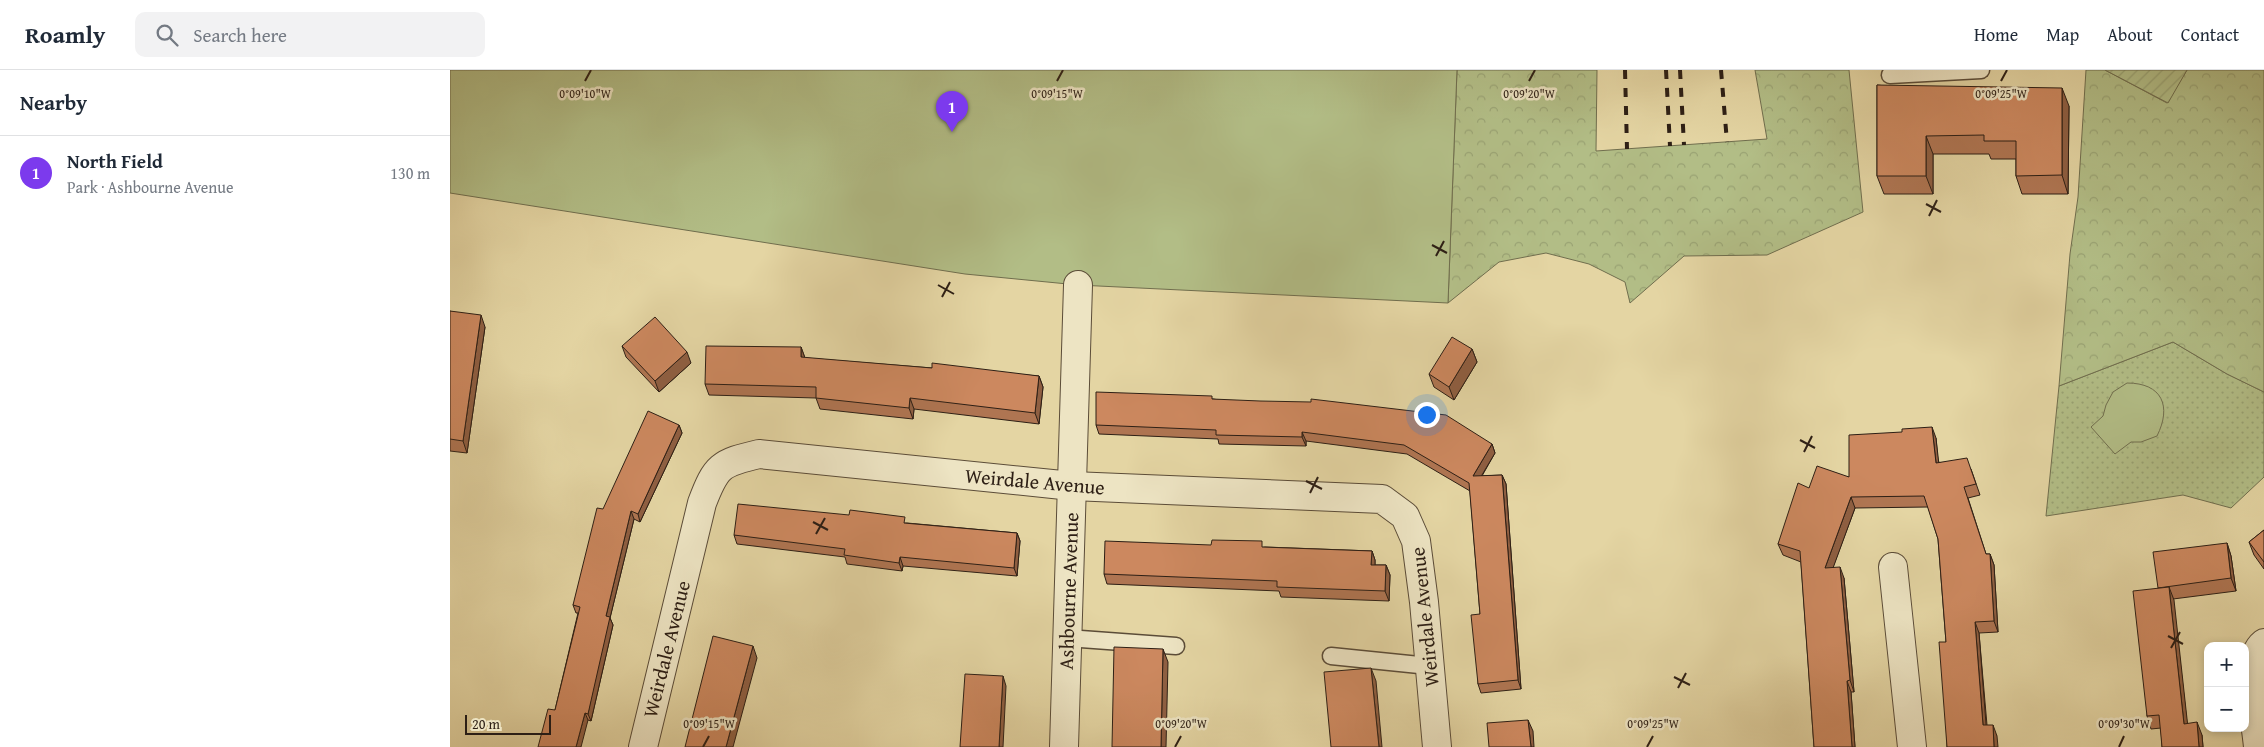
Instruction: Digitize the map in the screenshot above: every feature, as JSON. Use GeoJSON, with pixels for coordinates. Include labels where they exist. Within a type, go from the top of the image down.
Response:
{"type":"FeatureCollection","features":[{"type":"Feature","properties":{"kind":"street","name":"Ashbourne Avenue"},"geometry":{"type":"LineString","coordinates":[[1064,747],[1078,285]]}},
{"type":"Feature","properties":{"kind":"street","name":"Weirdale Avenue"},"geometry":{"type":"LineString","coordinates":[[643,747],[702,503],[713,475],[732,460],[759,454],[1072,486],[1382,499],[1405,516],[1416,542],[1437,747]]}},
{"type":"Feature","properties":{"kind":"street"},"geometry":{"type":"LineString","coordinates":[[1893,567],[1912,747]]}},
{"type":"Feature","properties":{"kind":"street"},"geometry":{"type":"LineString","coordinates":[[2258,747],[2251,673],[2259,647],[2264,643]]}},
{"type":"Feature","properties":{"kind":"lane"},"geometry":{"type":"LineString","coordinates":[[1890,75],[1981,70]]}},
{"type":"Feature","properties":{"kind":"lane"},"geometry":{"type":"LineString","coordinates":[[1067,638],[1176,646]]}},
{"type":"Feature","properties":{"kind":"lane"},"geometry":{"type":"LineString","coordinates":[[1331,656],[1429,666]]}},
{"type":"Feature","properties":{"kind":"green space"},"geometry":{"type":"Polygon","coordinates":[[[450,70],[1457,70],[1448,303],[1078,285],[965,274],[450,193],[450,70]]]}},
{"type":"Feature","properties":{"kind":"green space"},"geometry":{"type":"Polygon","coordinates":[[[1457,70],[1597,70],[1596,151],[1767,139],[1755,70],[1849,70],[1863,212],[1767,255],[1684,256],[1630,303],[1625,282],[1589,264],[1546,253],[1499,262],[1448,303],[1457,70]]]}},
{"type":"Feature","properties":{"kind":"green space"},"geometry":{"type":"Polygon","coordinates":[[[2086,70],[2105,70],[2167,103],[2187,70],[2264,70],[2264,392],[2227,374],[2173,342],[2059,386],[2070,254],[2078,197],[2086,70]]]}},
{"type":"Feature","properties":{"kind":"green space"},"geometry":{"type":"Polygon","coordinates":[[[2105,70],[2187,70],[2168,103],[2105,70]]]}},
{"type":"Feature","properties":{"kind":"green space"},"geometry":{"type":"Polygon","coordinates":[[[2173,342],[2227,374],[2264,392],[2264,477],[2231,508],[2183,495],[2046,516],[2059,386],[2173,342]]]}},
{"type":"Feature","properties":{"kind":"green space"},"geometry":{"type":"Polygon","coordinates":[[[2127,383],[2149,387],[2156,392],[2161,398],[2164,415],[2157,436],[2141,442],[2131,442],[2115,454],[2091,427],[2103,416],[2113,392],[2127,383]]]}},
{"type":"Feature","properties":{"kind":"building"},"geometry":{"type":"Polygon","coordinates":[[[1877,85],[2062,88],[2062,175],[2016,176],[2016,141],[1984,141],[1984,135],[1926,136],[1926,176],[1877,176],[1877,85]]]}},
{"type":"Feature","properties":{"kind":"building"},"geometry":{"type":"Polygon","coordinates":[[[450,311],[481,315],[463,441],[450,439],[450,311]]]}},
{"type":"Feature","properties":{"kind":"building"},"geometry":{"type":"Polygon","coordinates":[[[655,317],[687,352],[655,381],[622,346],[655,317]]]}},
{"type":"Feature","properties":{"kind":"building"},"geometry":{"type":"Polygon","coordinates":[[[1452,337],[1472,349],[1449,387],[1429,374],[1452,337]]]}},
{"type":"Feature","properties":{"kind":"building"},"geometry":{"type":"Polygon","coordinates":[[[706,346],[801,347],[801,357],[932,368],[932,363],[1039,376],[1035,413],[910,398],[909,408],[816,398],[816,387],[705,384],[706,346]]]}},
{"type":"Feature","properties":{"kind":"building"},"geometry":{"type":"Polygon","coordinates":[[[1096,392],[1212,396],[1212,399],[1260,401],[1311,402],[1311,399],[1446,415],[1492,444],[1473,476],[1502,475],[1518,680],[1478,684],[1471,615],[1480,614],[1469,483],[1404,445],[1302,432],[1302,437],[1216,435],[1216,430],[1096,425],[1096,392]]]}},
{"type":"Feature","properties":{"kind":"building"},"geometry":{"type":"Polygon","coordinates":[[[648,411],[679,425],[638,514],[631,511],[606,616],[610,617],[588,714],[585,713],[576,747],[538,747],[548,709],[555,710],[580,607],[573,605],[597,508],[603,509],[648,411]]]}},
{"type":"Feature","properties":{"kind":"building"},"geometry":{"type":"Polygon","coordinates":[[[1932,427],[1936,463],[1967,458],[1976,484],[1964,487],[1986,554],[1990,554],[1994,621],[1975,622],[1983,725],[1993,725],[1994,747],[1947,747],[1939,642],[1946,642],[1938,539],[1924,496],[1851,497],[1825,568],[1840,567],[1850,680],[1847,681],[1852,747],[1814,747],[1800,551],[1778,544],[1798,483],[1809,488],[1817,466],[1849,477],[1849,435],[1902,432],[1902,429],[1932,427]]]}},
{"type":"Feature","properties":{"kind":"building"},"geometry":{"type":"Polygon","coordinates":[[[738,504],[849,515],[850,510],[905,517],[904,523],[1017,533],[1014,568],[900,557],[899,563],[844,555],[845,549],[734,535],[738,504]]]}},
{"type":"Feature","properties":{"kind":"building"},"geometry":{"type":"Polygon","coordinates":[[[2264,530],[2264,562],[2249,542],[2264,530]]]}},
{"type":"Feature","properties":{"kind":"building"},"geometry":{"type":"Polygon","coordinates":[[[1212,540],[1262,541],[1262,547],[1372,551],[1371,565],[1386,565],[1385,591],[1277,587],[1277,581],[1104,574],[1105,541],[1211,545],[1212,540]]]}},
{"type":"Feature","properties":{"kind":"building"},"geometry":{"type":"Polygon","coordinates":[[[2227,543],[2231,578],[2158,588],[2153,552],[2227,543]]]}},
{"type":"Feature","properties":{"kind":"building"},"geometry":{"type":"Polygon","coordinates":[[[2169,587],[2184,724],[2197,722],[2199,747],[2162,747],[2159,715],[2147,716],[2133,591],[2169,587]]]}},
{"type":"Feature","properties":{"kind":"building"},"geometry":{"type":"Polygon","coordinates":[[[713,636],[753,646],[726,747],[685,747],[713,636]]]}},
{"type":"Feature","properties":{"kind":"building"},"geometry":{"type":"Polygon","coordinates":[[[1114,647],[1163,649],[1161,747],[1112,747],[1114,647]]]}},
{"type":"Feature","properties":{"kind":"building"},"geometry":{"type":"Polygon","coordinates":[[[1371,668],[1379,747],[1331,747],[1324,672],[1371,668]]]}},
{"type":"Feature","properties":{"kind":"building"},"geometry":{"type":"Polygon","coordinates":[[[965,674],[1003,676],[999,747],[960,747],[965,674]]]}},
{"type":"Feature","properties":{"kind":"building"},"geometry":{"type":"Polygon","coordinates":[[[1528,720],[1531,747],[1489,747],[1487,723],[1528,720]]]}},
{"type":"Feature","properties":{"kind":"railway"},"geometry":{"type":"LineString","coordinates":[[1625,70],[1627,149]]}},
{"type":"Feature","properties":{"kind":"railway"},"geometry":{"type":"LineString","coordinates":[[1666,70],[1670,146]]}},
{"type":"Feature","properties":{"kind":"railway"},"geometry":{"type":"LineString","coordinates":[[1680,70],[1684,145]]}},
{"type":"Feature","properties":{"kind":"railway"},"geometry":{"type":"LineString","coordinates":[[1721,70],[1727,142]]}},
{"type":"Feature","properties":{"kind":"place","name":"North Field"},"geometry":{"type":"Point","coordinates":[952,132]}}]}
